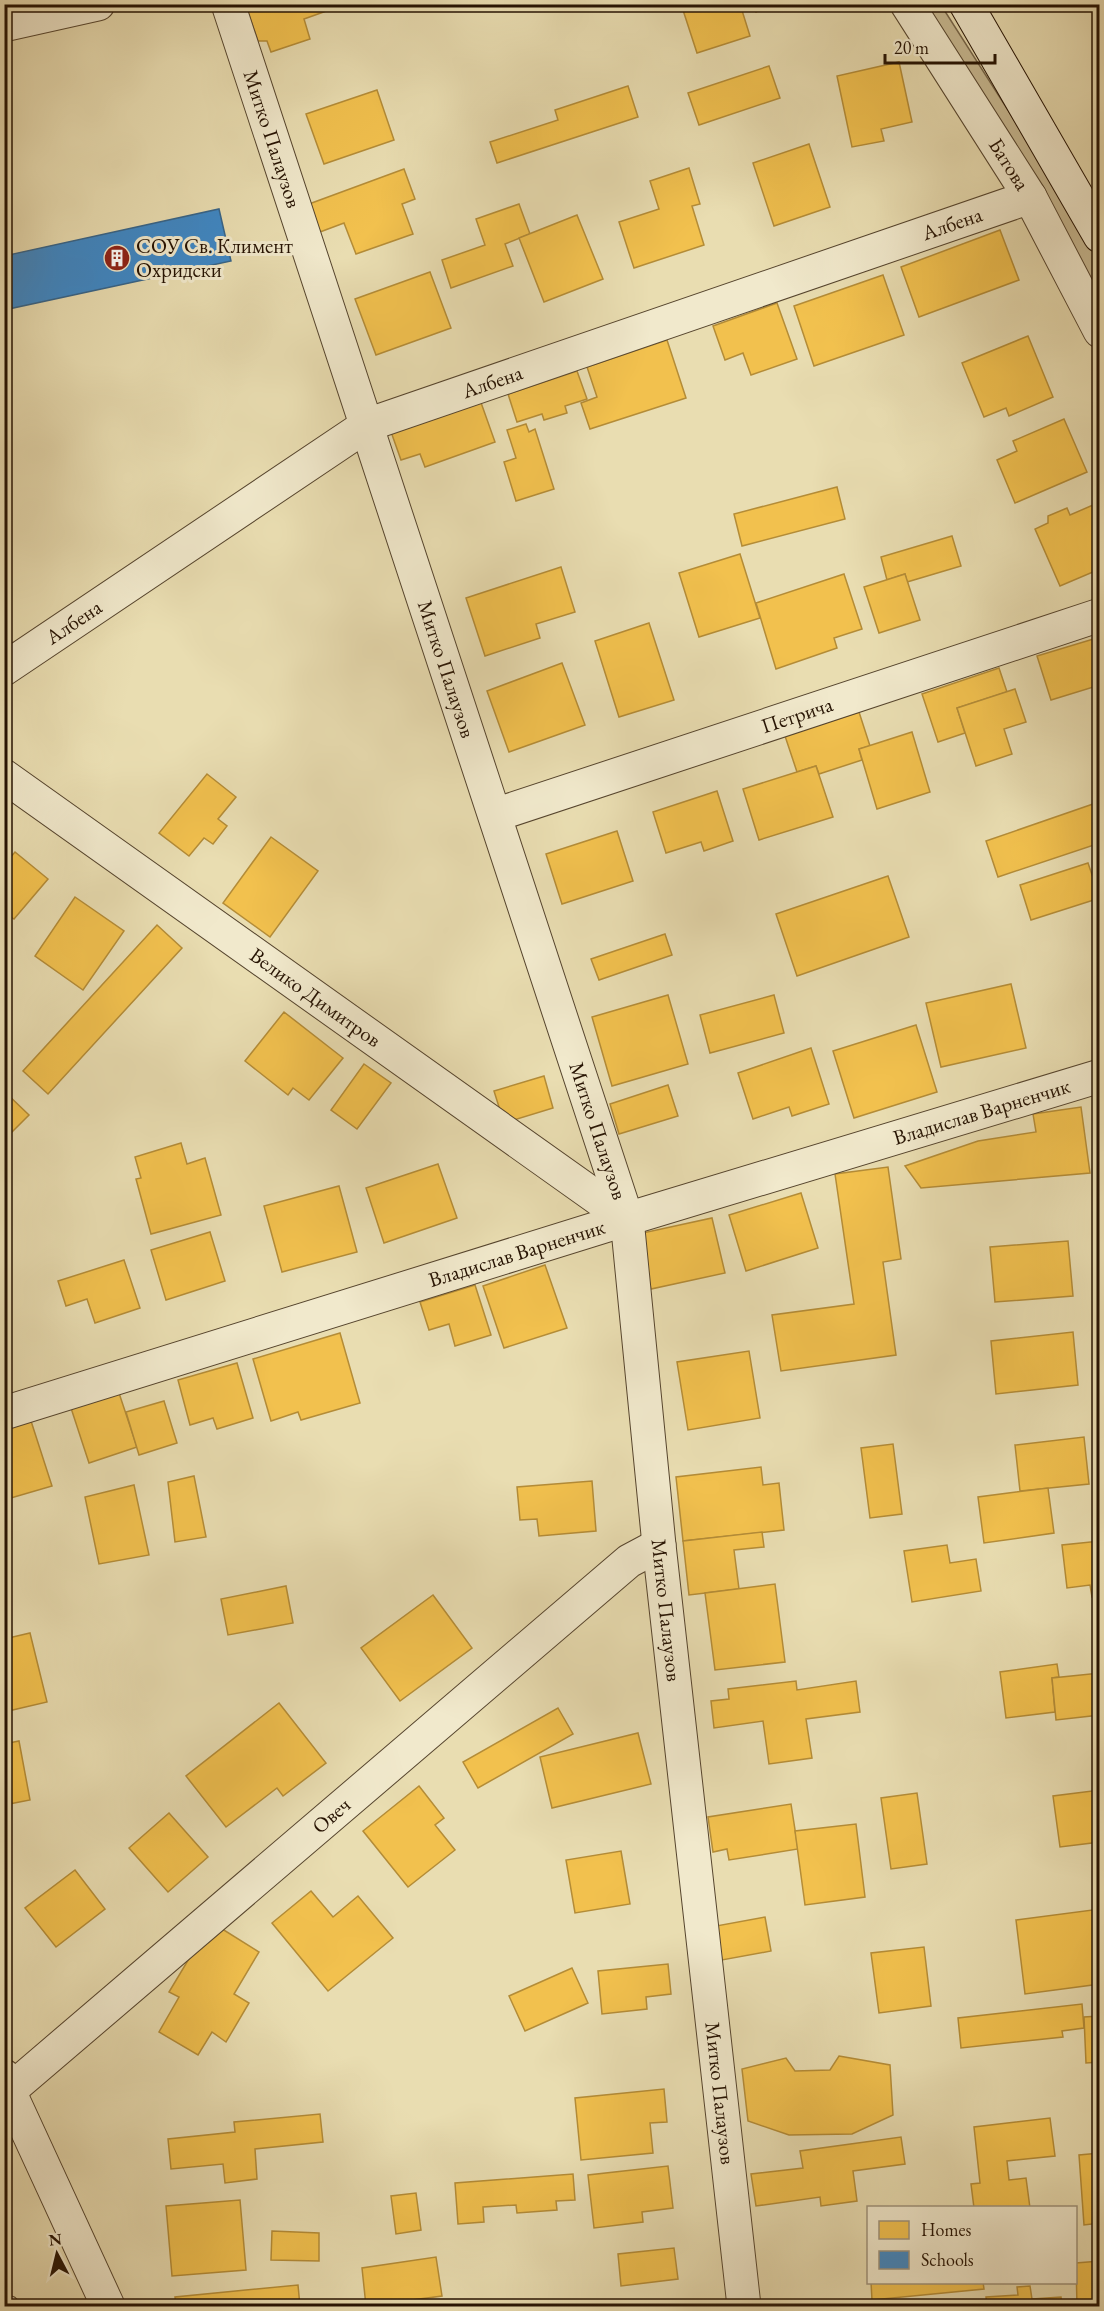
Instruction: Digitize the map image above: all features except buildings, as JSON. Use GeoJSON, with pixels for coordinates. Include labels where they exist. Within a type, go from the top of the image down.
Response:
{"type":"FeatureCollection","features":[{"type":"Feature","properties":{"kind":"street"},"geometry":{"type":"LineString","coordinates":[[4,25],[98,4]]}},
{"type":"Feature","properties":{"kind":"street","name":"Митко Палаузов"},"geometry":{"type":"LineString","coordinates":[[228,4],[627,1219],[659,1545],[744,2307]]}},
{"type":"Feature","properties":{"kind":"street","name":"Батова"},"geometry":{"type":"LineString","coordinates":[[907,4],[1030,197],[1100,331]]}},
{"type":"Feature","properties":{"kind":"street"},"geometry":{"type":"LineString","coordinates":[[966,4],[1100,236]]}},
{"type":"Feature","properties":{"kind":"street","name":"Албена"},"geometry":{"type":"LineString","coordinates":[[4,669],[367,425],[1030,197]]}},
{"type":"Feature","properties":{"kind":"street","name":"Петрича"},"geometry":{"type":"LineString","coordinates":[[495,815],[1100,615]]}},
{"type":"Feature","properties":{"kind":"street","name":"Велико Димитров"},"geometry":{"type":"LineString","coordinates":[[4,776],[627,1219]]}},
{"type":"Feature","properties":{"kind":"street","name":"Владислав Варненчик"},"geometry":{"type":"LineString","coordinates":[[4,1413],[627,1219],[1100,1077]]}},
{"type":"Feature","properties":{"kind":"street","name":"Овеч"},"geometry":{"type":"LineString","coordinates":[[7,2084],[629,1562],[659,1545]]}},
{"type":"Feature","properties":{"kind":"street"},"geometry":{"type":"LineString","coordinates":[[7,2084],[108,2307]]}},
{"type":"Feature","properties":{"kind":"lane"},"geometry":{"type":"LineString","coordinates":[[4,2305],[9,2307]]}},
{"type":"Feature","properties":{"kind":"shaded area"},"geometry":{"type":"Polygon","coordinates":[[[907,5],[941,5],[1087,234],[1099,259],[1099,331],[907,5]]]}},
{"type":"Feature","properties":{"kind":"place","name":"СОУ Св. Климент Охридски"},"geometry":{"type":"Point","coordinates":[117,258]}}]}
